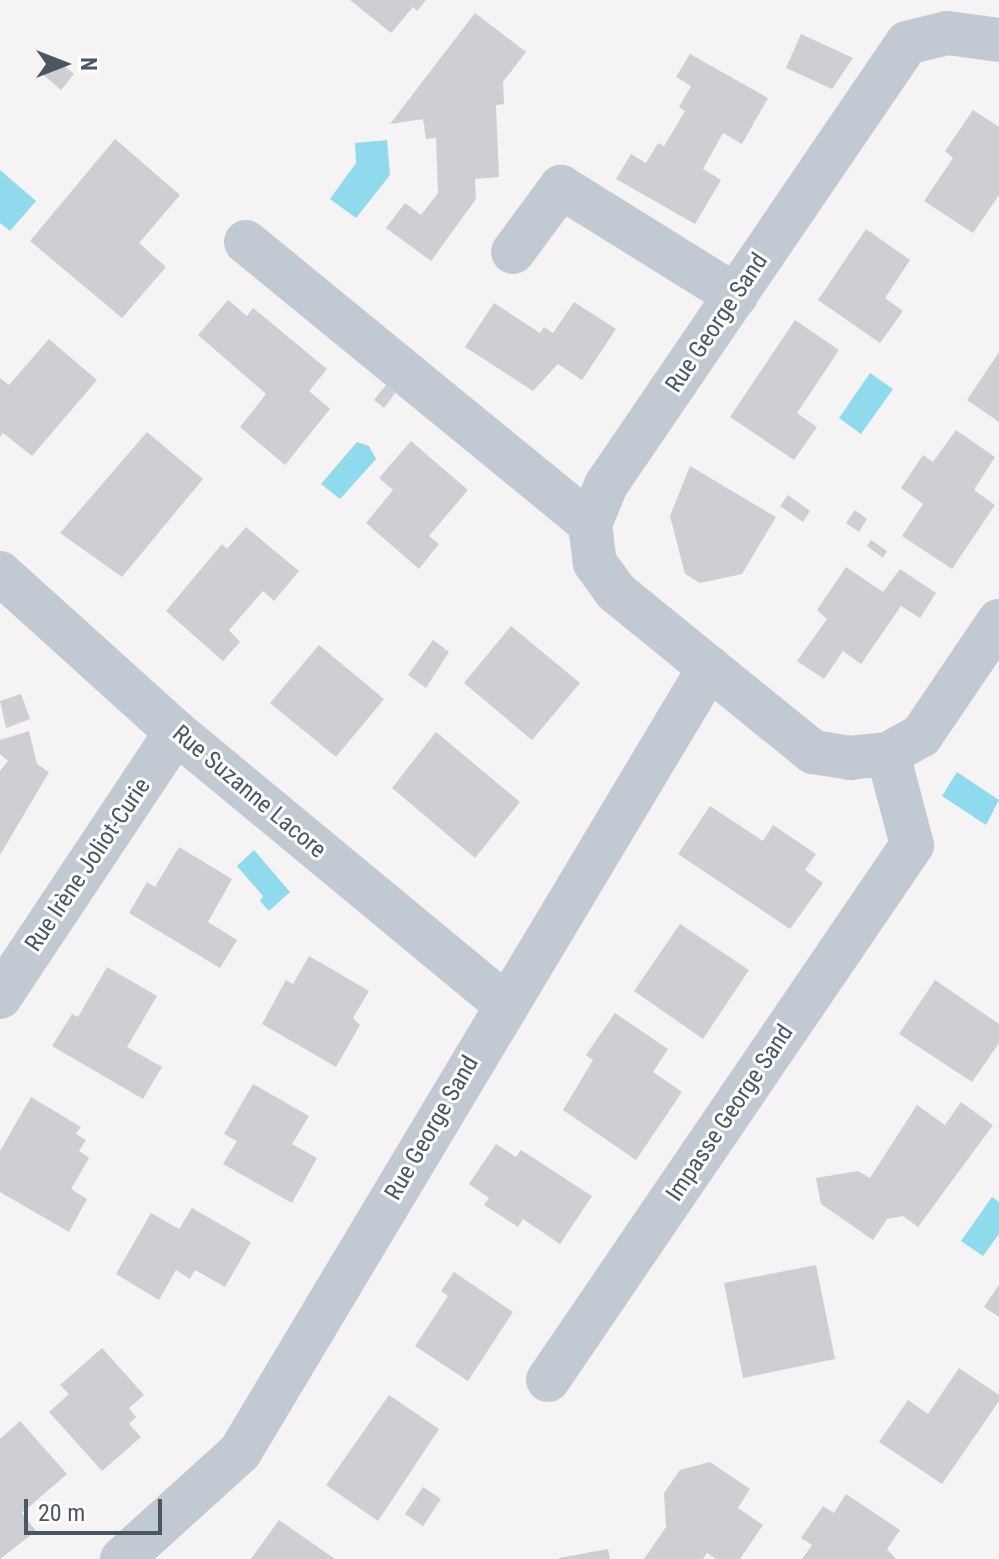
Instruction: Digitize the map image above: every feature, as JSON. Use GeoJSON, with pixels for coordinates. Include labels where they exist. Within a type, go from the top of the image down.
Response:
{"type":"FeatureCollection","features":[{"type":"Feature","properties":{"kind":"street","name":"Rue George Sand"},"geometry":{"type":"LineString","coordinates":[[590,524],[606,485],[907,43],[947,33],[999,40]]}},
{"type":"Feature","properties":{"kind":"street"},"geometry":{"type":"LineString","coordinates":[[513,252],[561,187],[736,296]]}},
{"type":"Feature","properties":{"kind":"street"},"geometry":{"type":"LineString","coordinates":[[246,242],[590,524],[595,563],[616,592],[813,752],[849,758],[888,754],[921,736],[999,621]]}},
{"type":"Feature","properties":{"kind":"street","name":"Rue Suzanne Lacore"},"geometry":{"type":"LineString","coordinates":[[0,573],[176,732],[504,1003]]}},
{"type":"Feature","properties":{"kind":"street","name":"Rue George Sand"},"geometry":{"type":"LineString","coordinates":[[122,1559],[240,1452],[504,1003],[709,668]]}},
{"type":"Feature","properties":{"kind":"street","name":"Rue Irène Joliot-Curie"},"geometry":{"type":"LineString","coordinates":[[0,997],[176,732]]}},
{"type":"Feature","properties":{"kind":"street","name":"Impasse George Sand"},"geometry":{"type":"LineString","coordinates":[[548,1380],[912,845],[888,754]]}},
{"type":"Feature","properties":{"kind":"water"},"geometry":{"type":"Polygon","coordinates":[[[387,140],[390,175],[356,218],[330,199],[356,163],[355,143],[387,140]]]}},
{"type":"Feature","properties":{"kind":"water"},"geometry":{"type":"Polygon","coordinates":[[[0,170],[36,201],[10,231],[0,223],[0,170]]]}},
{"type":"Feature","properties":{"kind":"water"},"geometry":{"type":"Polygon","coordinates":[[[870,373],[893,389],[861,434],[839,418],[870,373]]]}},
{"type":"Feature","properties":{"kind":"water"},"geometry":{"type":"Polygon","coordinates":[[[357,442],[369,446],[376,459],[340,499],[321,484],[357,442]]]}},
{"type":"Feature","properties":{"kind":"water"},"geometry":{"type":"Polygon","coordinates":[[[957,772],[999,800],[986,825],[942,796],[957,772]]]}},
{"type":"Feature","properties":{"kind":"water"},"geometry":{"type":"Polygon","coordinates":[[[254,850],[290,892],[269,911],[260,901],[263,896],[237,866],[254,850]]]}},
{"type":"Feature","properties":{"kind":"water"},"geometry":{"type":"Polygon","coordinates":[[[992,1197],[999,1202],[999,1234],[983,1256],[961,1241],[992,1197]]]}},
{"type":"Feature","properties":{"kind":"building"},"geometry":{"type":"Polygon","coordinates":[[[350,0],[426,0],[417,11],[413,7],[391,33],[350,0]]]}},
{"type":"Feature","properties":{"kind":"building"},"geometry":{"type":"Polygon","coordinates":[[[475,13],[526,52],[503,82],[504,104],[496,105],[499,177],[475,179],[476,199],[431,261],[386,228],[405,203],[421,215],[438,193],[436,138],[426,139],[423,119],[390,124],[475,13]]]}},
{"type":"Feature","properties":{"kind":"building"},"geometry":{"type":"Polygon","coordinates":[[[801,34],[853,58],[832,89],[786,68],[801,34]]]}},
{"type":"Feature","properties":{"kind":"building"},"geometry":{"type":"Polygon","coordinates":[[[690,54],[768,98],[742,144],[723,133],[703,169],[721,180],[695,224],[616,179],[631,154],[646,163],[658,143],[664,146],[685,111],[679,107],[691,86],[676,77],[690,54]]]}},
{"type":"Feature","properties":{"kind":"building"},"geometry":{"type":"Polygon","coordinates":[[[56,59],[74,74],[61,90],[42,74],[56,59]]]}},
{"type":"Feature","properties":{"kind":"building"},"geometry":{"type":"Polygon","coordinates":[[[973,110],[999,127],[999,195],[973,233],[924,201],[953,158],[945,151],[973,110]]]}},
{"type":"Feature","properties":{"kind":"building"},"geometry":{"type":"Polygon","coordinates":[[[115,139],[180,195],[139,243],[166,267],[122,318],[30,241],[115,139]]]}},
{"type":"Feature","properties":{"kind":"building"},"geometry":{"type":"Polygon","coordinates":[[[866,229],[910,260],[885,298],[903,311],[880,343],[818,300],[866,229]]]}},
{"type":"Feature","properties":{"kind":"building"},"geometry":{"type":"Polygon","coordinates":[[[228,300],[247,316],[253,308],[327,369],[309,391],[330,409],[285,465],[240,427],[266,394],[198,335],[228,300]]]}},
{"type":"Feature","properties":{"kind":"building"},"geometry":{"type":"Polygon","coordinates":[[[574,302],[616,329],[582,380],[558,364],[533,391],[465,347],[494,303],[540,333],[544,327],[553,333],[574,302]]]}},
{"type":"Feature","properties":{"kind":"building"},"geometry":{"type":"Polygon","coordinates":[[[795,320],[839,350],[797,413],[817,427],[794,460],[730,417],[795,320]]]}},
{"type":"Feature","properties":{"kind":"building"},"geometry":{"type":"Polygon","coordinates":[[[49,339],[97,380],[32,456],[3,433],[0,437],[0,378],[9,385],[49,339]]]}},
{"type":"Feature","properties":{"kind":"building"},"geometry":{"type":"Polygon","coordinates":[[[999,352],[999,422],[967,400],[999,352]]]}},
{"type":"Feature","properties":{"kind":"building"},"geometry":{"type":"Polygon","coordinates":[[[386,385],[396,392],[384,408],[374,400],[386,385]]]}},
{"type":"Feature","properties":{"kind":"building"},"geometry":{"type":"Polygon","coordinates":[[[956,430],[995,457],[974,490],[995,505],[952,569],[902,536],[923,504],[901,488],[923,455],[933,462],[956,430]]]}},
{"type":"Feature","properties":{"kind":"building"},"geometry":{"type":"Polygon","coordinates":[[[147,432],[203,479],[122,577],[60,533],[147,432]]]}},
{"type":"Feature","properties":{"kind":"building"},"geometry":{"type":"Polygon","coordinates":[[[411,441],[468,490],[429,536],[439,544],[419,569],[366,523],[393,490],[379,478],[411,441]]]}},
{"type":"Feature","properties":{"kind":"building"},"geometry":{"type":"Polygon","coordinates":[[[690,466],[776,517],[742,574],[700,583],[685,574],[670,516],[690,466]]]}},
{"type":"Feature","properties":{"kind":"building"},"geometry":{"type":"Polygon","coordinates":[[[788,495],[810,511],[803,522],[780,506],[788,495]]]}},
{"type":"Feature","properties":{"kind":"building"},"geometry":{"type":"Polygon","coordinates":[[[855,510],[867,519],[859,532],[846,523],[855,510]]]}},
{"type":"Feature","properties":{"kind":"building"},"geometry":{"type":"Polygon","coordinates":[[[246,527],[299,571],[274,601],[263,591],[229,630],[240,642],[223,661],[166,611],[222,544],[227,549],[246,527]]]}},
{"type":"Feature","properties":{"kind":"building"},"geometry":{"type":"Polygon","coordinates":[[[871,540],[887,551],[883,558],[867,546],[871,540]]]}},
{"type":"Feature","properties":{"kind":"building"},"geometry":{"type":"Polygon","coordinates":[[[846,567],[883,592],[900,569],[936,593],[920,618],[901,606],[861,664],[843,651],[824,679],[797,661],[827,619],[817,610],[846,567]]]}},
{"type":"Feature","properties":{"kind":"building"},"geometry":{"type":"Polygon","coordinates":[[[511,626],[580,683],[532,740],[464,683],[511,626]]]}},
{"type":"Feature","properties":{"kind":"building"},"geometry":{"type":"Polygon","coordinates":[[[433,640],[449,652],[426,688],[408,675],[433,640]]]}},
{"type":"Feature","properties":{"kind":"building"},"geometry":{"type":"Polygon","coordinates":[[[319,645],[384,699],[336,757],[270,703],[319,645]]]}},
{"type":"Feature","properties":{"kind":"building"},"geometry":{"type":"Polygon","coordinates":[[[21,694],[30,719],[6,728],[0,701],[21,694]]]}},
{"type":"Feature","properties":{"kind":"building"},"geometry":{"type":"Polygon","coordinates":[[[29,731],[37,764],[49,772],[0,855],[0,771],[8,761],[0,754],[0,740],[29,731]]]}},
{"type":"Feature","properties":{"kind":"building"},"geometry":{"type":"Polygon","coordinates":[[[436,732],[520,802],[475,858],[392,788],[436,732]]]}},
{"type":"Feature","properties":{"kind":"building"},"geometry":{"type":"Polygon","coordinates":[[[710,806],[763,841],[773,825],[816,854],[805,870],[823,883],[790,929],[678,854],[710,806]]]}},
{"type":"Feature","properties":{"kind":"building"},"geometry":{"type":"Polygon","coordinates":[[[179,847],[232,879],[208,922],[237,940],[220,968],[129,913],[147,882],[155,887],[179,847]]]}},
{"type":"Feature","properties":{"kind":"building"},"geometry":{"type":"Polygon","coordinates":[[[680,924],[749,970],[703,1039],[634,991],[680,924]]]}},
{"type":"Feature","properties":{"kind":"building"},"geometry":{"type":"Polygon","coordinates":[[[309,956],[369,991],[353,1018],[360,1025],[336,1067],[262,1024],[286,980],[293,984],[309,956]]]}},
{"type":"Feature","properties":{"kind":"building"},"geometry":{"type":"Polygon","coordinates":[[[107,967],[157,996],[127,1047],[162,1067],[143,1099],[52,1046],[72,1014],[78,1017],[107,967]]]}},
{"type":"Feature","properties":{"kind":"building"},"geometry":{"type":"Polygon","coordinates":[[[935,980],[999,1024],[999,1043],[972,1082],[899,1034],[935,980]]]}},
{"type":"Feature","properties":{"kind":"building"},"geometry":{"type":"Polygon","coordinates":[[[615,1013],[668,1049],[653,1072],[682,1092],[636,1160],[563,1110],[593,1060],[586,1055],[615,1013]]]}},
{"type":"Feature","properties":{"kind":"building"},"geometry":{"type":"Polygon","coordinates":[[[253,1084],[309,1116],[292,1144],[317,1158],[292,1203],[223,1164],[237,1141],[224,1134],[253,1084]]]}},
{"type":"Feature","properties":{"kind":"building"},"geometry":{"type":"Polygon","coordinates":[[[31,1097],[81,1127],[76,1134],[86,1140],[79,1151],[89,1158],[71,1189],[87,1199],[69,1232],[0,1192],[0,1151],[31,1097]]]}},
{"type":"Feature","properties":{"kind":"building"},"geometry":{"type":"Polygon","coordinates":[[[961,1102],[993,1125],[918,1227],[903,1216],[887,1219],[873,1240],[821,1204],[816,1178],[858,1171],[870,1178],[917,1105],[945,1125],[961,1102]]]}},
{"type":"Feature","properties":{"kind":"building"},"geometry":{"type":"Polygon","coordinates":[[[496,1144],[516,1157],[521,1150],[592,1196],[560,1244],[523,1219],[518,1227],[484,1205],[489,1198],[469,1184],[496,1144]]]}},
{"type":"Feature","properties":{"kind":"building"},"geometry":{"type":"Polygon","coordinates":[[[192,1208],[251,1242],[225,1287],[195,1270],[190,1279],[176,1270],[159,1300],[116,1274],[151,1213],[179,1229],[192,1208]]]}},
{"type":"Feature","properties":{"kind":"building"},"geometry":{"type":"Polygon","coordinates":[[[816,1265],[835,1359],[743,1378],[724,1283],[816,1265]]]}},
{"type":"Feature","properties":{"kind":"building"},"geometry":{"type":"Polygon","coordinates":[[[454,1272],[513,1312],[468,1381],[415,1346],[448,1296],[441,1291],[454,1272]]]}},
{"type":"Feature","properties":{"kind":"building"},"geometry":{"type":"Polygon","coordinates":[[[999,1285],[999,1317],[984,1307],[999,1285]]]}},
{"type":"Feature","properties":{"kind":"building"},"geometry":{"type":"Polygon","coordinates":[[[102,1348],[144,1395],[129,1408],[136,1417],[129,1424],[141,1437],[102,1471],[49,1412],[69,1394],[60,1385],[102,1348]]]}},
{"type":"Feature","properties":{"kind":"building"},"geometry":{"type":"Polygon","coordinates":[[[959,1368],[999,1395],[999,1401],[942,1484],[879,1442],[908,1400],[928,1414],[959,1368]]]}},
{"type":"Feature","properties":{"kind":"building"},"geometry":{"type":"Polygon","coordinates":[[[389,1395],[439,1429],[378,1521],[326,1485],[389,1395]]]}},
{"type":"Feature","properties":{"kind":"building"},"geometry":{"type":"Polygon","coordinates":[[[20,1421],[67,1474],[22,1513],[36,1531],[0,1559],[0,1439],[20,1421]]]}},
{"type":"Feature","properties":{"kind":"building"},"geometry":{"type":"Polygon","coordinates":[[[710,1462],[750,1489],[738,1508],[763,1525],[740,1559],[716,1559],[707,1553],[703,1559],[644,1559],[666,1527],[664,1493],[680,1470],[710,1462]]]}},
{"type":"Feature","properties":{"kind":"building"},"geometry":{"type":"Polygon","coordinates":[[[423,1487],[441,1499],[423,1526],[405,1514],[423,1487]]]}},
{"type":"Feature","properties":{"kind":"building"},"geometry":{"type":"Polygon","coordinates":[[[846,1494],[900,1530],[887,1549],[896,1559],[802,1559],[812,1545],[801,1538],[823,1506],[834,1513],[846,1494]]]}},
{"type":"Feature","properties":{"kind":"building"},"geometry":{"type":"Polygon","coordinates":[[[279,1520],[335,1559],[251,1559],[279,1520]]]}},
{"type":"Feature","properties":{"kind":"building"},"geometry":{"type":"Polygon","coordinates":[[[608,1549],[610,1559],[559,1559],[559,1558],[608,1549]]]}}]}
